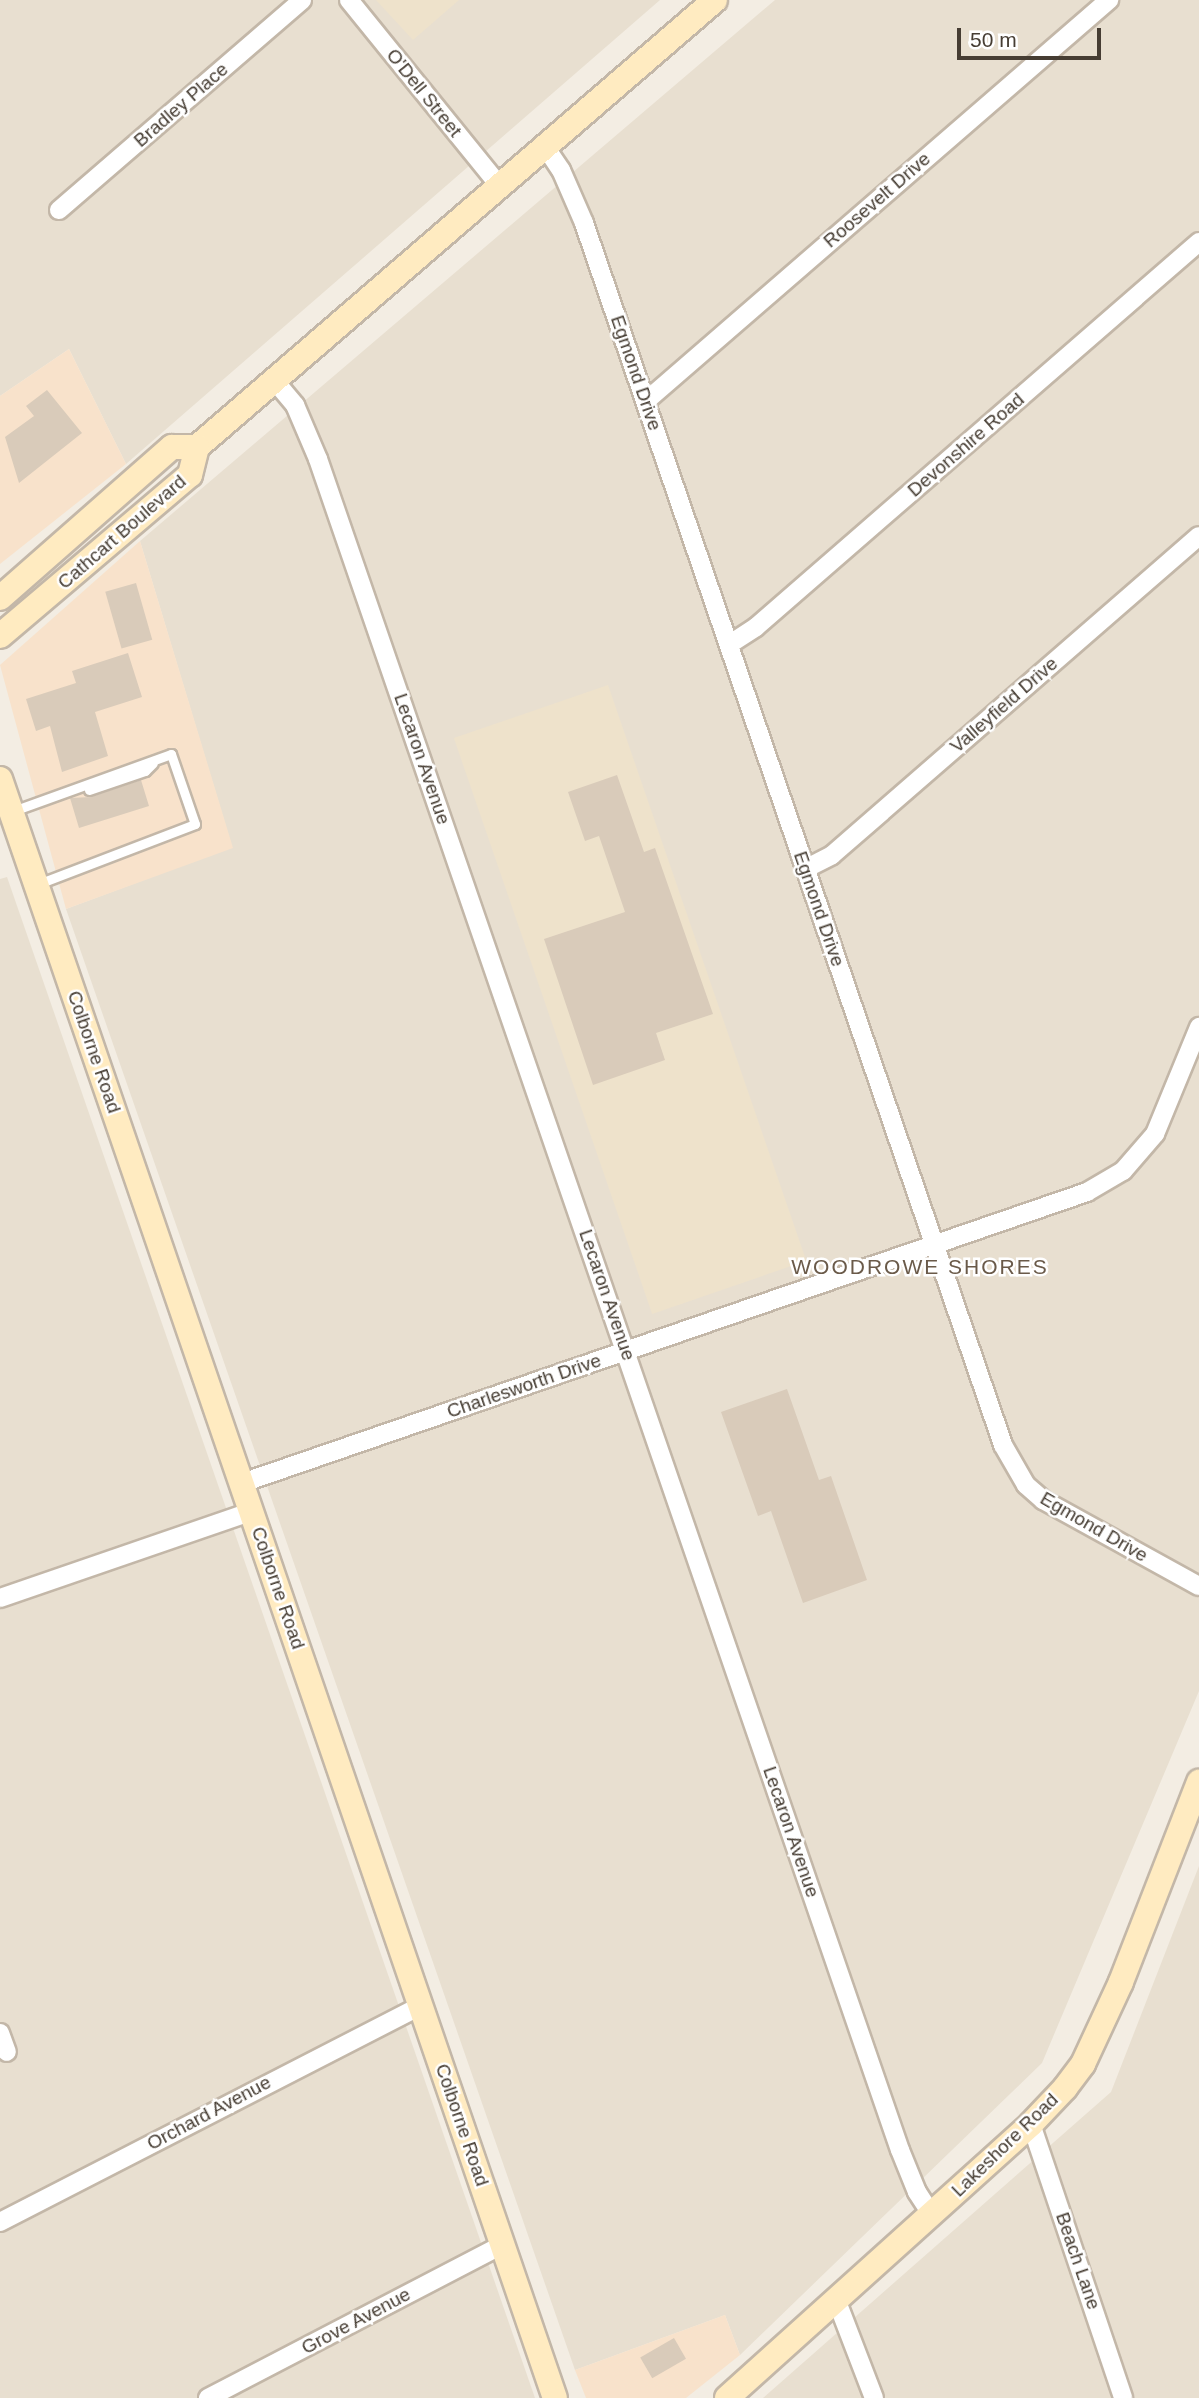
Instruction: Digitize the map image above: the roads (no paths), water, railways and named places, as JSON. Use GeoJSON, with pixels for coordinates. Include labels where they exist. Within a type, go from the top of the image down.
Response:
{"type":"FeatureCollection","features":[{"type":"Feature","properties":{"kind":"street","name":"Bradley Place"},"geometry":{"type":"LineString","coordinates":[[59,210],[302,0]]}},
{"type":"Feature","properties":{"kind":"street","name":"O'Dell Street"},"geometry":{"type":"LineString","coordinates":[[349,0],[499,185]]}},
{"type":"Feature","properties":{"kind":"street"},"geometry":{"type":"LineString","coordinates":[[197,447],[715,0]]}},
{"type":"Feature","properties":{"kind":"street","name":"Roosevelt Drive"},"geometry":{"type":"LineString","coordinates":[[646,401],[1109,0]]}},
{"type":"Feature","properties":{"kind":"street","name":"Egmond Drive"},"geometry":{"type":"LineString","coordinates":[[544,145],[561,170],[584,223],[1003,1445],[1026,1485],[1043,1500],[1199,1586]]}},
{"type":"Feature","properties":{"kind":"street","name":"Devonshire Road"},"geometry":{"type":"LineString","coordinates":[[730,644],[756,627],[1199,242]]}},
{"type":"Feature","properties":{"kind":"street","name":"Lecaron Avenue"},"geometry":{"type":"LineString","coordinates":[[274,380],[295,405],[318,459],[900,2150],[917,2192],[932,2215]]}},
{"type":"Feature","properties":{"kind":"street","name":"Cathcart Boulevard"},"geometry":{"type":"LineString","coordinates":[[0,598],[172,447],[197,447],[190,475],[0,636]]}},
{"type":"Feature","properties":{"kind":"street","name":"Valleyfield Drive"},"geometry":{"type":"LineString","coordinates":[[805,869],[832,855],[1199,536]]}},
{"type":"Feature","properties":{"kind":"street","name":"Colborne Road"},"geometry":{"type":"LineString","coordinates":[[0,779],[555,2398]]}},
{"type":"Feature","properties":{"kind":"street","name":"Charlesworth Drive"},"geometry":{"type":"LineString","coordinates":[[242,1483],[936,1247],[1087,1192],[1123,1171],[1155,1134],[1199,1027]]}},
{"type":"Feature","properties":{"kind":"street"},"geometry":{"type":"LineString","coordinates":[[0,1598],[252,1511]]}},
{"type":"Feature","properties":{"kind":"street","name":"Lakeshore Road"},"geometry":{"type":"LineString","coordinates":[[727,2398],[1031,2124],[1078,2070],[1099,2031],[1199,1782]]}},
{"type":"Feature","properties":{"kind":"street","name":"Orchard Avenue"},"geometry":{"type":"LineString","coordinates":[[0,2222],[420,2006]]}},
{"type":"Feature","properties":{"kind":"street"},"geometry":{"type":"LineString","coordinates":[[0,2033],[7,2052]]}},
{"type":"Feature","properties":{"kind":"street","name":"Beach Lane"},"geometry":{"type":"LineString","coordinates":[[1031,2124],[1123,2398]]}},
{"type":"Feature","properties":{"kind":"street","name":"Grove Avenue"},"geometry":{"type":"LineString","coordinates":[[208,2398],[504,2244]]}},
{"type":"Feature","properties":{"kind":"street"},"geometry":{"type":"LineString","coordinates":[[836,2299],[874,2398]]}},
{"type":"Feature","properties":{"kind":"lane"},"geometry":{"type":"LineString","coordinates":[[11,811],[171,754],[195,824],[36,885]]}},
{"type":"Feature","properties":{"kind":"district","name":"WOODROWE SHORES"},"geometry":{"type":"Point","coordinates":[920,1267]}}]}
